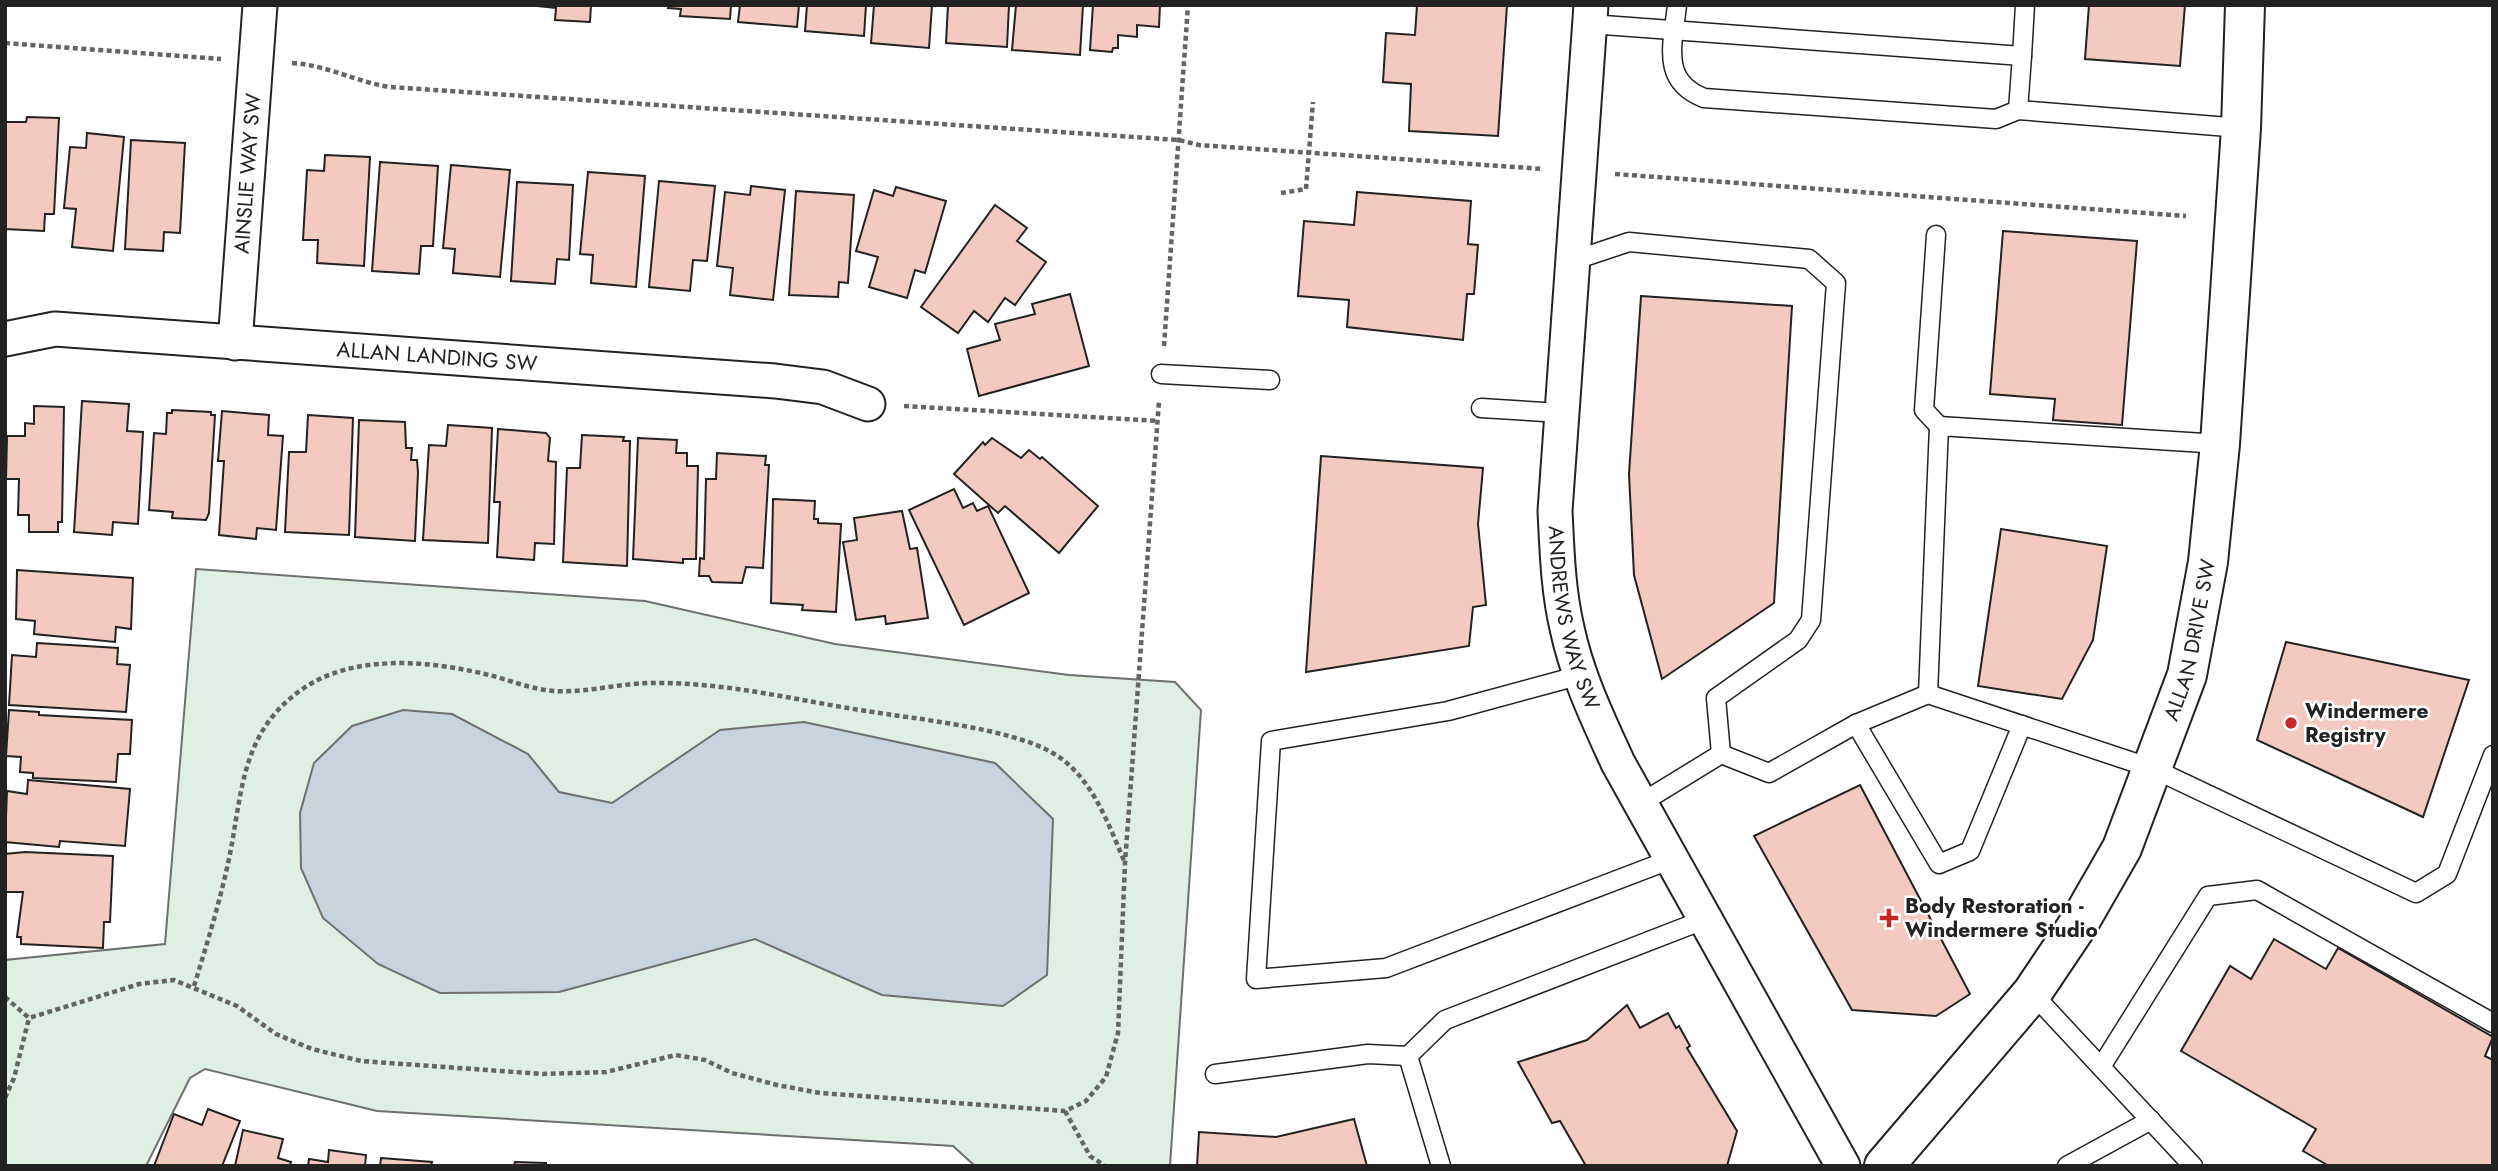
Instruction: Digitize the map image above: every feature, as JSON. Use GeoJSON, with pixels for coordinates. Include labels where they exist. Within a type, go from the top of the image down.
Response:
{"type":"FeatureCollection","features":[{"type":"Feature","properties":{"kind":"street","name":"AINSLIE WAY SW"},"geometry":{"type":"LineString","coordinates":[[235,343],[260,5]]}},
{"type":"Feature","properties":{"kind":"street","name":"ALLAN DRIVE SW"},"geometry":{"type":"LineString","coordinates":[[1884,1166],[2032,993],[2079,923],[2122,848],[2154,769],[2187,675],[2208,562],[2220,444],[2247,12]]}},
{"type":"Feature","properties":{"kind":"street","name":"ANDREWS WAY SW"},"geometry":{"type":"LineString","coordinates":[[1590,15],[1555,511],[1558,570],[1567,628],[1581,675],[1613,751],[1843,1166]]}},
{"type":"Feature","properties":{"kind":"street","name":"ALLAN LANDING SW"},"geometry":{"type":"LineString","coordinates":[[5,339],[55,329],[775,381],[823,387],[868,404]]}},
{"type":"Feature","properties":{"kind":"lane"},"geometry":{"type":"LineString","coordinates":[[1677,5],[1672,64],[1677,80],[1687,92],[1704,98],[1996,119],[2018,110],[2241,128]]}},
{"type":"Feature","properties":{"kind":"lane"},"geometry":{"type":"LineString","coordinates":[[2018,110],[2025,5]]}},
{"type":"Feature","properties":{"kind":"lane"},"geometry":{"type":"LineString","coordinates":[[1590,15],[1675,29],[2022,56]]}},
{"type":"Feature","properties":{"kind":"lane"},"geometry":{"type":"LineString","coordinates":[[1936,235],[1924,410],[1939,426],[2220,444]]}},
{"type":"Feature","properties":{"kind":"lane"},"geometry":{"type":"LineString","coordinates":[[1572,261],[1629,242],[1809,259],[1836,283],[1811,620],[1798,640],[1716,698],[1721,754]]}},
{"type":"Feature","properties":{"kind":"lane"},"geometry":{"type":"LineString","coordinates":[[1161,374],[1269,380]]}},
{"type":"Feature","properties":{"kind":"lane"},"geometry":{"type":"LineString","coordinates":[[1482,408],[1561,413]]}},
{"type":"Feature","properties":{"kind":"lane"},"geometry":{"type":"LineString","coordinates":[[1928,694],[1939,426]]}},
{"type":"Feature","properties":{"kind":"lane"},"geometry":{"type":"LineString","coordinates":[[1581,675],[1448,711],[1270,741],[1256,979],[1386,968],[1672,859]]}},
{"type":"Feature","properties":{"kind":"lane"},"geometry":{"type":"LineString","coordinates":[[1721,754],[1769,773],[1856,724],[1928,694],[2154,769],[2416,893],[2447,874],[2493,755]]}},
{"type":"Feature","properties":{"kind":"lane"},"geometry":{"type":"LineString","coordinates":[[1856,724],[1939,864],[1970,851],[2022,725]]}},
{"type":"Feature","properties":{"kind":"lane"},"geometry":{"type":"LineString","coordinates":[[1641,803],[1721,754]]}},
{"type":"Feature","properties":{"kind":"lane"},"geometry":{"type":"LineString","coordinates":[[2101,1067],[2208,896],[2257,890],[2493,1023]]}},
{"type":"Feature","properties":{"kind":"lane"},"geometry":{"type":"LineString","coordinates":[[1215,1074],[1368,1054],[1408,1056],[1445,1020],[1706,919]]}},
{"type":"Feature","properties":{"kind":"lane"},"geometry":{"type":"LineString","coordinates":[[2032,993],[2193,1166]]}},
{"type":"Feature","properties":{"kind":"lane"},"geometry":{"type":"LineString","coordinates":[[1408,1056],[1441,1166]]}},
{"type":"Feature","properties":{"kind":"lane"},"geometry":{"type":"LineString","coordinates":[[2067,1166],[2151,1120]]}},
{"type":"Feature","properties":{"kind":"path"},"geometry":{"type":"LineString","coordinates":[[29,1018],[139,984],[174,980],[237,1006],[276,1034],[312,1049],[361,1061],[543,1074],[607,1072],[676,1055],[705,1059],[733,1073],[820,1093],[1065,1111],[1086,1101],[1099,1087],[1114,1056],[1118,1033],[1125,863],[1188,5]]}},
{"type":"Feature","properties":{"kind":"path"},"geometry":{"type":"LineString","coordinates":[[5,43],[313,65],[362,83],[390,87],[1179,140],[1199,145],[2186,216]]}},
{"type":"Feature","properties":{"kind":"path"},"geometry":{"type":"LineString","coordinates":[[1282,193],[1307,189],[1313,103]]}},
{"type":"Feature","properties":{"kind":"path"},"geometry":{"type":"LineString","coordinates":[[868,404],[1158,421]]}},
{"type":"Feature","properties":{"kind":"path"},"geometry":{"type":"LineString","coordinates":[[194,986],[217,911],[237,823],[239,787],[251,751],[273,716],[304,687],[342,671],[380,664],[422,664],[484,674],[553,691],[651,683],[730,686],[1006,736],[1052,752],[1075,774],[1100,803],[1125,863]]}},
{"type":"Feature","properties":{"kind":"path"},"geometry":{"type":"LineString","coordinates":[[5,997],[29,1018]]}},
{"type":"Feature","properties":{"kind":"path"},"geometry":{"type":"LineString","coordinates":[[5,1098],[14,1078],[29,1018]]}},
{"type":"Feature","properties":{"kind":"path"},"geometry":{"type":"LineString","coordinates":[[1065,1111],[1090,1156],[1105,1166]]}},
{"type":"Feature","properties":{"kind":"green space"},"geometry":{"type":"Polygon","coordinates":[[[196,569],[645,601],[835,644],[1069,675],[1175,682],[1201,710],[1170,1166],[975,1166],[953,1146],[377,1111],[205,1069],[190,1078],[146,1166],[5,1166],[5,960],[165,944],[196,569]]]}},
{"type":"Feature","properties":{"kind":"shaded area"},"geometry":{"type":"Polygon","coordinates":[[[403,710],[452,714],[528,754],[559,792],[612,803],[720,730],[804,722],[995,763],[1053,819],[1047,975],[1003,1006],[882,995],[755,939],[559,992],[440,993],[378,964],[323,918],[301,868],[300,813],[314,763],[352,726],[403,710]]]}},
{"type":"Feature","properties":{"kind":"building"},"geometry":{"type":"Polygon","coordinates":[[[528,5],[591,5],[590,22],[555,20],[556,8],[528,5]]]}},
{"type":"Feature","properties":{"kind":"building"},"geometry":{"type":"Polygon","coordinates":[[[669,5],[731,5],[730,19],[680,16],[681,9],[668,8],[669,5]]]}},
{"type":"Feature","properties":{"kind":"building"},"geometry":{"type":"Polygon","coordinates":[[[740,5],[799,5],[797,27],[738,22],[740,5]]]}},
{"type":"Feature","properties":{"kind":"building"},"geometry":{"type":"Polygon","coordinates":[[[807,5],[866,5],[864,36],[805,31],[807,5]]]}},
{"type":"Feature","properties":{"kind":"building"},"geometry":{"type":"Polygon","coordinates":[[[874,5],[932,5],[929,48],[871,43],[874,5]]]}},
{"type":"Feature","properties":{"kind":"building"},"geometry":{"type":"Polygon","coordinates":[[[948,5],[1009,5],[1007,47],[946,43],[948,5]]]}},
{"type":"Feature","properties":{"kind":"building"},"geometry":{"type":"Polygon","coordinates":[[[1016,5],[1083,5],[1080,55],[1012,50],[1016,5]]]}},
{"type":"Feature","properties":{"kind":"building"},"geometry":{"type":"Polygon","coordinates":[[[1093,5],[1160,5],[1159,27],[1137,25],[1137,37],[1118,35],[1118,48],[1113,48],[1112,52],[1090,50],[1093,5]]]}},
{"type":"Feature","properties":{"kind":"building"},"geometry":{"type":"Polygon","coordinates":[[[1417,5],[1507,5],[1498,136],[1409,131],[1411,84],[1383,82],[1386,33],[1415,35],[1417,5]]]}},
{"type":"Feature","properties":{"kind":"building"},"geometry":{"type":"Polygon","coordinates":[[[2089,5],[2185,5],[2180,66],[2085,59],[2089,5]]]}},
{"type":"Feature","properties":{"kind":"building"},"geometry":{"type":"Polygon","coordinates":[[[27,117],[59,118],[54,214],[45,214],[44,231],[5,229],[5,122],[26,122],[27,117]]]}},
{"type":"Feature","properties":{"kind":"building"},"geometry":{"type":"Polygon","coordinates":[[[87,133],[124,137],[113,251],[72,247],[76,209],[64,208],[70,147],[86,148],[87,133]]]}},
{"type":"Feature","properties":{"kind":"building"},"geometry":{"type":"Polygon","coordinates":[[[131,140],[185,143],[180,233],[164,232],[163,251],[125,249],[131,140]]]}},
{"type":"Feature","properties":{"kind":"building"},"geometry":{"type":"Polygon","coordinates":[[[325,155],[370,157],[364,266],[317,263],[318,240],[303,240],[307,170],[324,171],[325,155]]]}},
{"type":"Feature","properties":{"kind":"building"},"geometry":{"type":"Polygon","coordinates":[[[380,162],[438,166],[433,246],[421,246],[419,274],[372,271],[380,162]]]}},
{"type":"Feature","properties":{"kind":"building"},"geometry":{"type":"Polygon","coordinates":[[[451,165],[510,170],[500,277],[453,273],[455,249],[443,248],[451,165]]]}},
{"type":"Feature","properties":{"kind":"building"},"geometry":{"type":"Polygon","coordinates":[[[588,172],[645,176],[636,287],[591,283],[593,255],[580,254],[588,172]]]}},
{"type":"Feature","properties":{"kind":"building"},"geometry":{"type":"Polygon","coordinates":[[[659,181],[715,186],[707,261],[693,260],[690,291],[649,287],[659,181]]]}},
{"type":"Feature","properties":{"kind":"building"},"geometry":{"type":"Polygon","coordinates":[[[517,182],[573,185],[569,260],[557,259],[555,284],[511,281],[517,182]]]}},
{"type":"Feature","properties":{"kind":"building"},"geometry":{"type":"Polygon","coordinates":[[[751,186],[785,190],[773,300],[730,295],[733,268],[717,266],[725,192],[750,195],[751,186]]]}},
{"type":"Feature","properties":{"kind":"building"},"geometry":{"type":"Polygon","coordinates":[[[896,187],[946,201],[925,273],[915,270],[907,298],[869,287],[878,257],[856,251],[874,190],[893,196],[896,187]]]}},
{"type":"Feature","properties":{"kind":"building"},"geometry":{"type":"Polygon","coordinates":[[[796,191],[854,195],[848,283],[839,282],[838,297],[789,295],[796,191]]]}},
{"type":"Feature","properties":{"kind":"building"},"geometry":{"type":"Polygon","coordinates":[[[1357,192],[1471,201],[1468,244],[1478,245],[1474,294],[1467,294],[1463,340],[1347,327],[1349,300],[1298,296],[1304,221],[1354,225],[1357,192]]]}},
{"type":"Feature","properties":{"kind":"building"},"geometry":{"type":"Polygon","coordinates":[[[995,205],[1027,228],[1017,241],[1046,262],[1015,305],[1005,298],[988,322],[974,311],[958,333],[921,307],[995,205]]]}},
{"type":"Feature","properties":{"kind":"building"},"geometry":{"type":"Polygon","coordinates":[[[2003,231],[2137,241],[2122,425],[2053,420],[2055,399],[1990,394],[2003,231]]]}},
{"type":"Feature","properties":{"kind":"building"},"geometry":{"type":"Polygon","coordinates":[[[1070,294],[1089,366],[979,396],[967,349],[1000,340],[995,324],[1035,314],[1032,304],[1070,294]]]}},
{"type":"Feature","properties":{"kind":"building"},"geometry":{"type":"Polygon","coordinates":[[[1641,296],[1792,306],[1774,603],[1662,679],[1634,575],[1629,474],[1641,296]]]}},
{"type":"Feature","properties":{"kind":"building"},"geometry":{"type":"Polygon","coordinates":[[[82,401],[129,404],[127,431],[143,432],[138,524],[113,522],[112,535],[74,532],[82,401]]]}},
{"type":"Feature","properties":{"kind":"building"},"geometry":{"type":"Polygon","coordinates":[[[34,406],[64,407],[62,522],[58,522],[58,532],[29,532],[29,515],[18,515],[19,479],[6,479],[7,436],[25,436],[25,423],[34,424],[34,406]]]}},
{"type":"Feature","properties":{"kind":"building"},"geometry":{"type":"Polygon","coordinates":[[[172,410],[211,412],[211,415],[215,415],[209,513],[206,520],[172,518],[173,512],[149,510],[154,433],[166,434],[167,413],[172,413],[172,410]]]}},
{"type":"Feature","properties":{"kind":"building"},"geometry":{"type":"Polygon","coordinates":[[[222,411],[269,415],[268,435],[283,436],[276,530],[257,528],[256,539],[219,535],[224,461],[218,461],[222,411]]]}},
{"type":"Feature","properties":{"kind":"building"},"geometry":{"type":"Polygon","coordinates":[[[308,415],[353,418],[349,535],[285,532],[289,452],[306,452],[308,415]]]}},
{"type":"Feature","properties":{"kind":"building"},"geometry":{"type":"Polygon","coordinates":[[[359,420],[405,422],[406,448],[412,448],[411,460],[417,460],[415,541],[355,537],[359,420]]]}},
{"type":"Feature","properties":{"kind":"building"},"geometry":{"type":"Polygon","coordinates":[[[448,425],[492,428],[488,543],[423,540],[429,445],[446,446],[448,425]]]}},
{"type":"Feature","properties":{"kind":"building"},"geometry":{"type":"Polygon","coordinates":[[[498,429],[546,433],[550,438],[548,461],[556,462],[554,544],[535,543],[534,560],[497,557],[500,502],[494,502],[498,429]]]}},
{"type":"Feature","properties":{"kind":"building"},"geometry":{"type":"Polygon","coordinates":[[[582,435],[624,437],[623,441],[630,441],[627,566],[563,562],[567,468],[580,468],[582,435]]]}},
{"type":"Feature","properties":{"kind":"building"},"geometry":{"type":"Polygon","coordinates":[[[638,438],[677,440],[676,453],[687,453],[687,466],[698,466],[696,559],[683,559],[683,563],[633,559],[638,438]]]}},
{"type":"Feature","properties":{"kind":"building"},"geometry":{"type":"Polygon","coordinates":[[[992,438],[1021,458],[1029,450],[1040,459],[1042,457],[1098,506],[1059,553],[1005,506],[998,513],[954,474],[983,442],[985,445],[992,438]]]}},
{"type":"Feature","properties":{"kind":"building"},"geometry":{"type":"Polygon","coordinates":[[[717,453],[766,456],[765,465],[769,465],[763,568],[746,567],[742,583],[712,582],[709,576],[699,576],[700,558],[704,559],[706,479],[716,479],[717,453]]]}},
{"type":"Feature","properties":{"kind":"building"},"geometry":{"type":"Polygon","coordinates":[[[1321,456],[1483,468],[1478,524],[1486,605],[1473,607],[1469,646],[1306,672],[1321,456]]]}},
{"type":"Feature","properties":{"kind":"building"},"geometry":{"type":"Polygon","coordinates":[[[954,489],[963,508],[973,503],[977,511],[988,506],[1029,593],[964,625],[909,510],[954,489]]]}},
{"type":"Feature","properties":{"kind":"building"},"geometry":{"type":"Polygon","coordinates":[[[773,499],[815,501],[814,519],[818,519],[818,523],[841,524],[836,612],[802,610],[803,605],[771,603],[773,499]]]}},
{"type":"Feature","properties":{"kind":"building"},"geometry":{"type":"Polygon","coordinates":[[[902,511],[910,549],[917,548],[928,618],[886,624],[885,616],[856,620],[843,542],[857,540],[854,518],[902,511]]]}},
{"type":"Feature","properties":{"kind":"building"},"geometry":{"type":"Polygon","coordinates":[[[2001,529],[2107,546],[2093,640],[2062,699],[1978,686],[2001,529]]]}},
{"type":"Feature","properties":{"kind":"building"},"geometry":{"type":"Polygon","coordinates":[[[17,570],[133,578],[131,629],[116,627],[115,642],[34,634],[35,621],[16,619],[17,570]]]}},
{"type":"Feature","properties":{"kind":"building"},"geometry":{"type":"Polygon","coordinates":[[[2286,642],[2469,680],[2423,817],[2257,740],[2286,642]]]}},
{"type":"Feature","properties":{"kind":"building"},"geometry":{"type":"Polygon","coordinates":[[[37,643],[118,648],[117,664],[130,665],[126,712],[9,705],[12,655],[36,657],[37,643]]]}},
{"type":"Feature","properties":{"kind":"building"},"geometry":{"type":"Polygon","coordinates":[[[9,710],[39,712],[39,715],[132,720],[130,754],[118,754],[116,782],[33,778],[33,773],[20,772],[21,757],[6,756],[9,710]]]}},
{"type":"Feature","properties":{"kind":"building"},"geometry":{"type":"Polygon","coordinates":[[[28,780],[130,789],[125,846],[60,841],[59,847],[5,842],[7,791],[27,794],[28,780]]]}},
{"type":"Feature","properties":{"kind":"building"},"geometry":{"type":"Polygon","coordinates":[[[1860,785],[1970,994],[1936,1016],[1852,1010],[1754,836],[1860,785]]]}},
{"type":"Feature","properties":{"kind":"building"},"geometry":{"type":"Polygon","coordinates":[[[25,852],[113,856],[110,922],[104,922],[103,948],[21,944],[21,937],[17,937],[23,892],[5,892],[5,854],[25,852]]]}},
{"type":"Feature","properties":{"kind":"building"},"geometry":{"type":"Polygon","coordinates":[[[2274,939],[2326,969],[2338,948],[2493,1037],[2485,1056],[2493,1060],[2493,1166],[2329,1166],[2303,1151],[2316,1129],[2181,1051],[2230,966],[2251,979],[2274,939]]]}},
{"type":"Feature","properties":{"kind":"building"},"geometry":{"type":"Polygon","coordinates":[[[1627,1005],[1640,1028],[1668,1013],[1676,1028],[1679,1026],[1690,1046],[1687,1048],[1737,1131],[1727,1166],[1586,1166],[1560,1121],[1552,1123],[1518,1062],[1587,1040],[1627,1005]]]}},
{"type":"Feature","properties":{"kind":"building"},"geometry":{"type":"Polygon","coordinates":[[[208,1109],[240,1121],[222,1166],[154,1166],[174,1114],[202,1125],[208,1109]]]}},
{"type":"Feature","properties":{"kind":"building"},"geometry":{"type":"Polygon","coordinates":[[[1354,1119],[1367,1166],[1197,1166],[1199,1132],[1276,1137],[1354,1119]]]}},
{"type":"Feature","properties":{"kind":"building"},"geometry":{"type":"Polygon","coordinates":[[[243,1130],[283,1139],[278,1158],[291,1162],[290,1166],[235,1166],[243,1130]]]}},
{"type":"Feature","properties":{"kind":"building"},"geometry":{"type":"Polygon","coordinates":[[[329,1150],[366,1155],[365,1166],[308,1166],[309,1159],[328,1162],[329,1150]]]}},
{"type":"Feature","properties":{"kind":"building"},"geometry":{"type":"Polygon","coordinates":[[[381,1158],[432,1162],[431,1166],[380,1166],[381,1158]]]}},
{"type":"Feature","properties":{"kind":"building"},"geometry":{"type":"Polygon","coordinates":[[[515,1162],[546,1163],[546,1166],[514,1166],[515,1162]]]}},
{"type":"Feature","properties":{"kind":"place","name":"Windermere Registry"},"geometry":{"type":"Point","coordinates":[2291,723]}},
{"type":"Feature","properties":{"kind":"place","name":"Body Restoration - Windermere Studio"},"geometry":{"type":"Point","coordinates":[1889,918]}}]}
